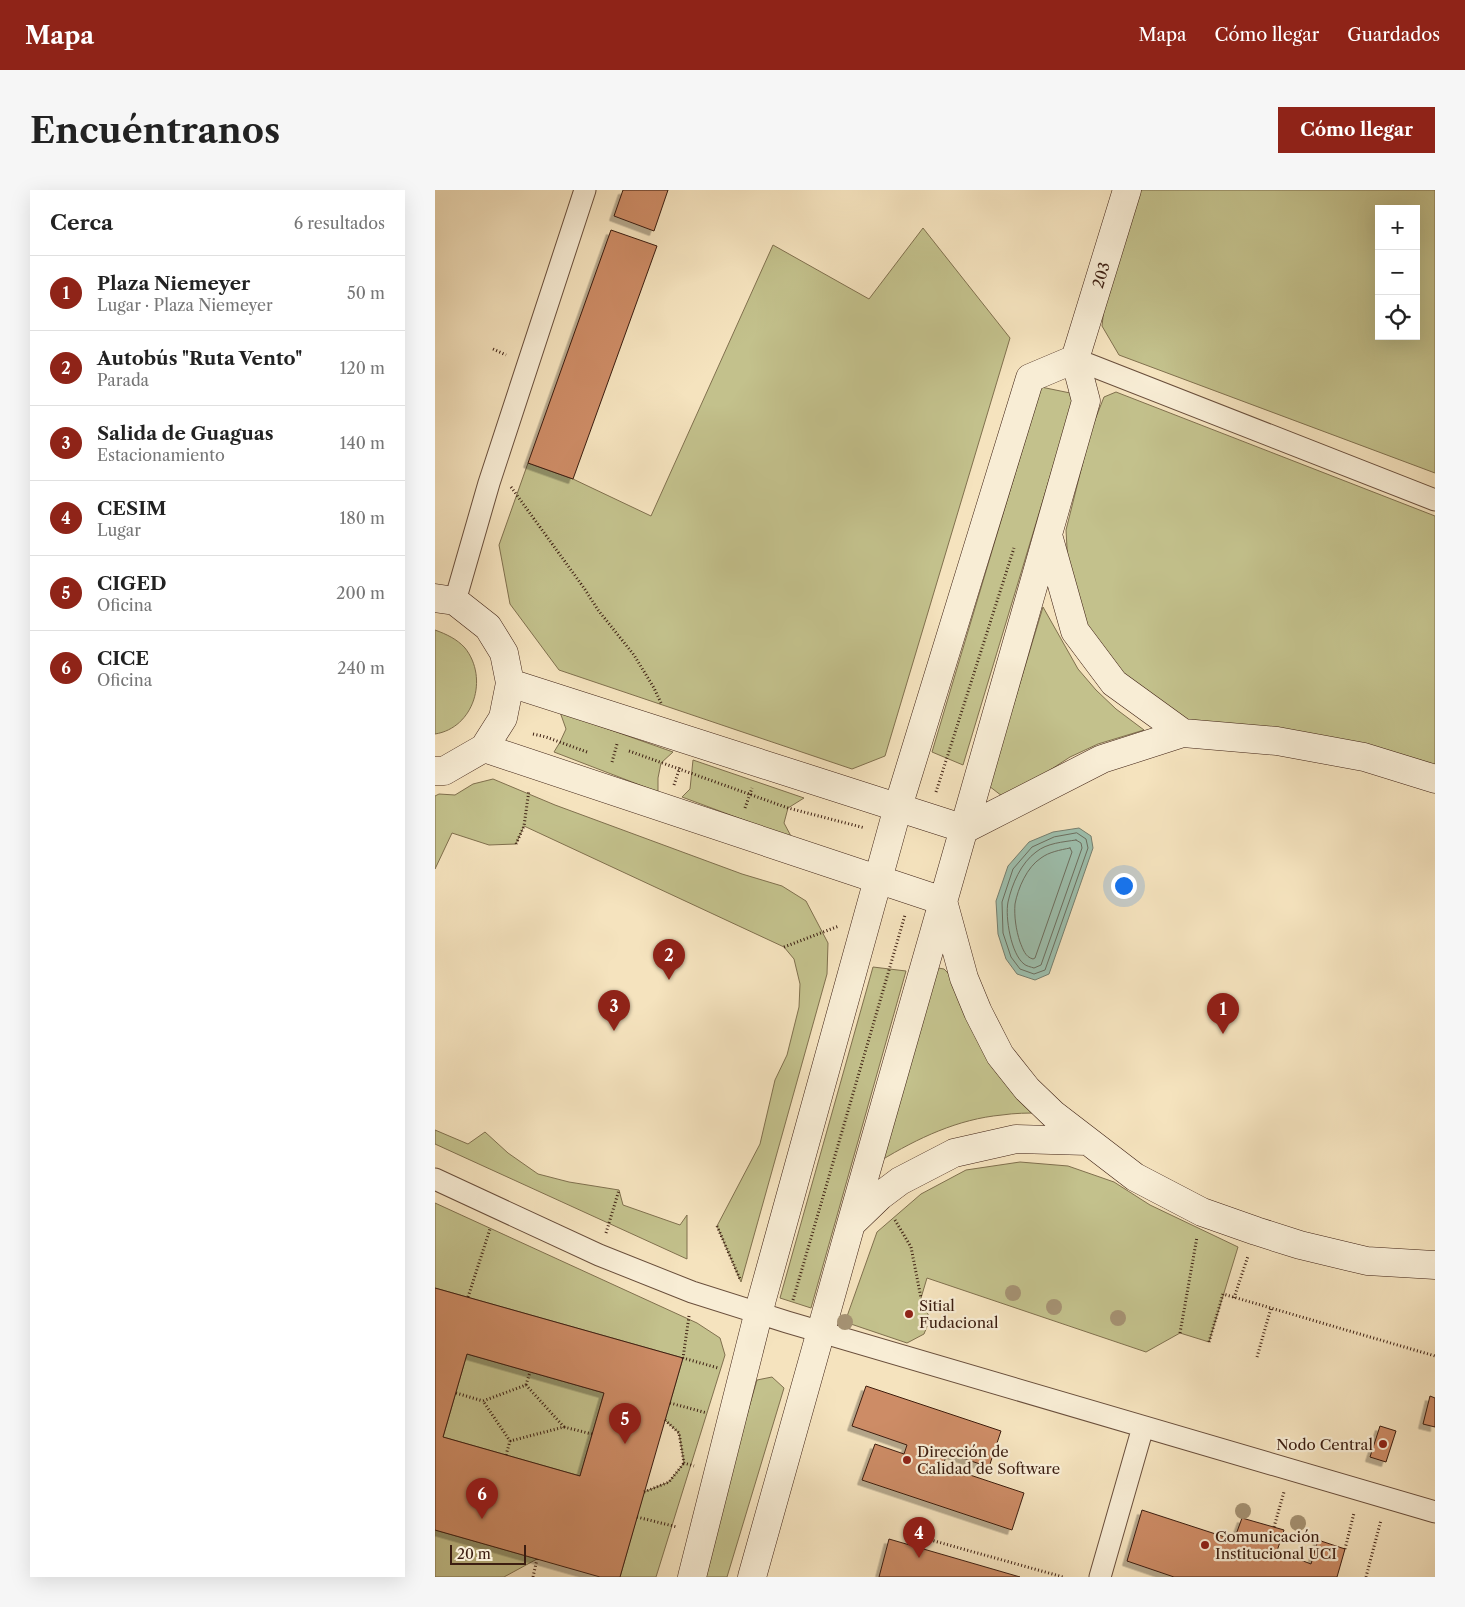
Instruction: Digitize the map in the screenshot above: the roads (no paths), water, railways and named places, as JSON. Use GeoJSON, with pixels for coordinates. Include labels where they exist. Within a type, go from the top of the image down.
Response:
{"type":"FeatureCollection","features":[{"type":"Feature","properties":{"kind":"street"},"geometry":{"type":"LineString","coordinates":[[435,771],[444,771],[484,748],[503,718],[510,683],[504,653],[488,627],[445,599],[495,464],[585,190]]}},
{"type":"Feature","properties":{"kind":"street","name":"203"},"geometry":{"type":"LineString","coordinates":[[1075,359],[1127,190]]}},
{"type":"Feature","properties":{"kind":"street"},"geometry":{"type":"LineString","coordinates":[[752,1577],[1086,401],[1075,359]]}},
{"type":"Feature","properties":{"kind":"street"},"geometry":{"type":"LineString","coordinates":[[692,1577],[761,1306],[890,834],[1030,378],[1075,359],[1435,500]]}},
{"type":"Feature","properties":{"kind":"street"},"geometry":{"type":"LineString","coordinates":[[1048,535],[1075,630],[1114,683],[1183,734]]}},
{"type":"Feature","properties":{"kind":"street"},"geometry":{"type":"LineString","coordinates":[[510,683],[965,829],[1102,759],[1183,734],[1277,741],[1365,757],[1435,779]]}},
{"type":"Feature","properties":{"kind":"street"},"geometry":{"type":"LineString","coordinates":[[484,748],[943,901]]}},
{"type":"Feature","properties":{"kind":"street"},"geometry":{"type":"LineString","coordinates":[[943,901],[964,978],[978,1012],[1000,1055],[1027,1089],[1053,1114],[1135,1177],[1202,1212],[1300,1245],[1367,1261],[1435,1265]]}},
{"type":"Feature","properties":{"kind":"street"},"geometry":{"type":"LineString","coordinates":[[851,1224],[880,1196],[899,1181],[954,1152],[1016,1139],[1087,1141]]}},
{"type":"Feature","properties":{"kind":"street"},"geometry":{"type":"LineString","coordinates":[[435,1179],[599,1255],[692,1292],[761,1306],[787,1322],[1435,1512]]}},
{"type":"Feature","properties":{"kind":"street"},"geometry":{"type":"LineString","coordinates":[[1100,1577],[1143,1427]]}},
{"type":"Feature","properties":{"kind":"water"},"geometry":{"type":"Polygon","coordinates":[[[1079,828],[1091,836],[1093,848],[1049,974],[1035,980],[1017,974],[1006,959],[998,934],[996,901],[1008,866],[1029,842],[1053,832],[1079,828]]]}},
{"type":"Feature","properties":{"kind":"place","name":"Autobús \"Ruta Vento\""},"geometry":{"type":"Point","coordinates":[669,980]}},
{"type":"Feature","properties":{"kind":"place","name":"Salida de Guaguas"},"geometry":{"type":"Point","coordinates":[614,1031]}},
{"type":"Feature","properties":{"kind":"place","name":"Plaza Niemeyer"},"geometry":{"type":"Point","coordinates":[1223,1034]}},
{"type":"Feature","properties":{"kind":"place","name":"Sitial Fudacional"},"geometry":{"type":"Point","coordinates":[909,1314]}},
{"type":"Feature","properties":{"kind":"place","name":"CIGED"},"geometry":{"type":"Point","coordinates":[625,1444]}},
{"type":"Feature","properties":{"kind":"place","name":"Nodo Central"},"geometry":{"type":"Point","coordinates":[1383,1444]}},
{"type":"Feature","properties":{"kind":"place","name":"Dirección de Calidad de Software"},"geometry":{"type":"Point","coordinates":[907,1460]}},
{"type":"Feature","properties":{"kind":"place","name":"CICE"},"geometry":{"type":"Point","coordinates":[482,1519]}},
{"type":"Feature","properties":{"kind":"place","name":"Comunicación Institucional UCI"},"geometry":{"type":"Point","coordinates":[1205,1545]}},
{"type":"Feature","properties":{"kind":"place","name":"CESIM"},"geometry":{"type":"Point","coordinates":[919,1558]}}]}
